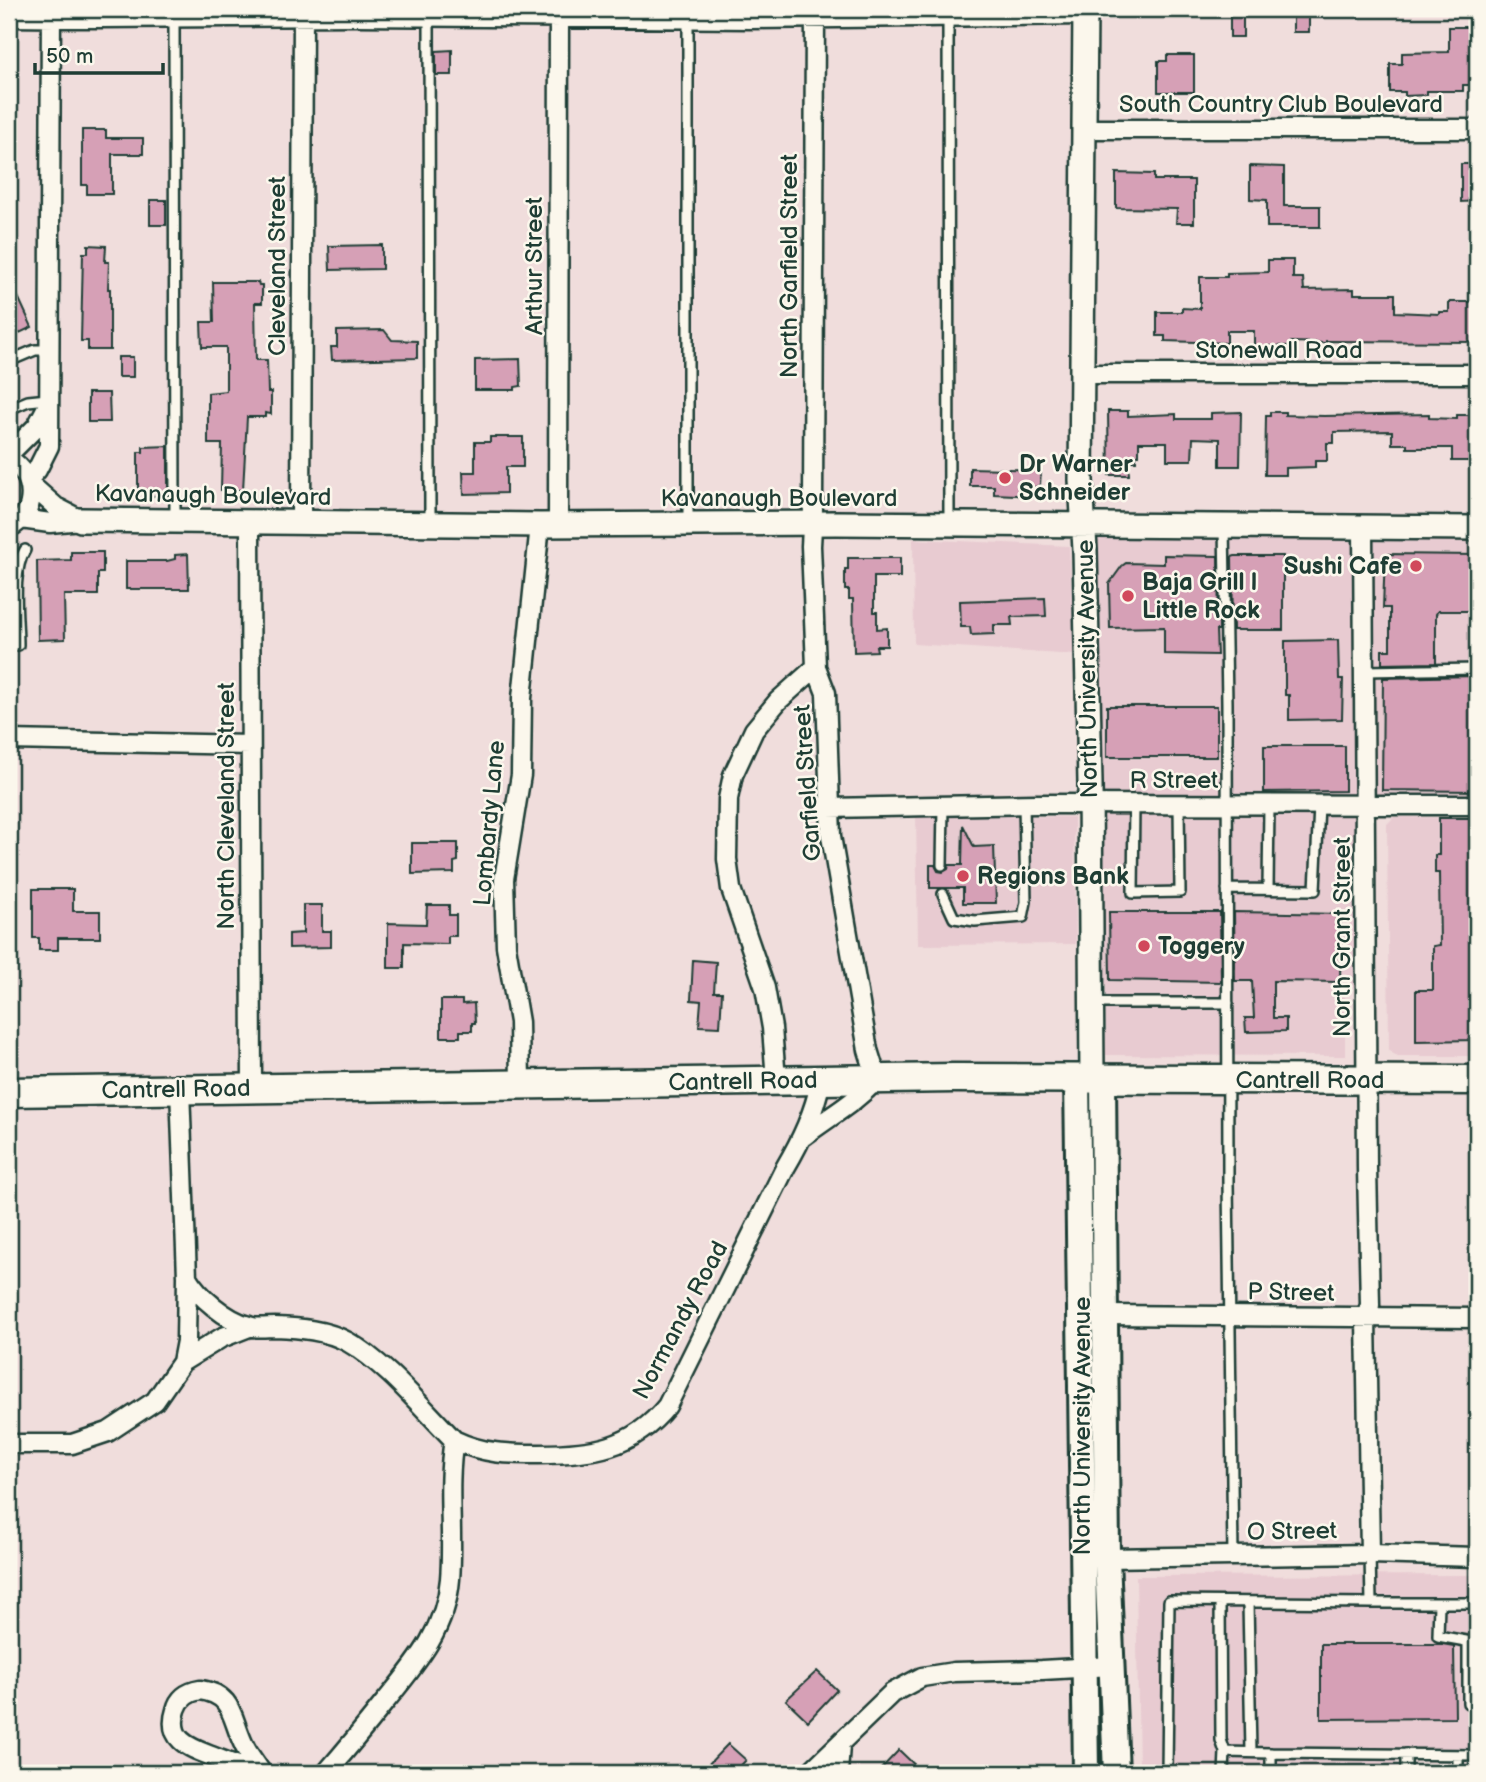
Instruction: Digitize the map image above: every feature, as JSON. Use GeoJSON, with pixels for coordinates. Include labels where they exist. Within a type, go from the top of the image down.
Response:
{"type":"FeatureCollection","features":[{"type":"Feature","properties":{"kind":"main road","name":"North University Avenue"},"geometry":{"type":"LineString","coordinates":[[1091,1078],[1105,1315],[1107,1558],[1116,1773]]}},
{"type":"Feature","properties":{"kind":"main road","name":"North University Avenue"},"geometry":{"type":"LineString","coordinates":[[1086,1773],[1081,1316],[1091,1078]]}},
{"type":"Feature","properties":{"kind":"main road","name":"Cantrell Road"},"geometry":{"type":"LineString","coordinates":[[9,1092],[877,1079],[1477,1080]]}},
{"type":"Feature","properties":{"kind":"street"},"geometry":{"type":"LineString","coordinates":[[9,16],[51,13],[1085,12]]}},
{"type":"Feature","properties":{"kind":"street","name":"North University Avenue"},"geometry":{"type":"LineString","coordinates":[[1085,12],[1080,374],[1090,805],[1091,1078]]}},
{"type":"Feature","properties":{"kind":"street"},"geometry":{"type":"LineString","coordinates":[[13,528],[29,507],[29,482],[49,446],[51,13]]}},
{"type":"Feature","properties":{"kind":"street","name":"Cleveland Street"},"geometry":{"type":"LineString","coordinates":[[301,523],[303,13]]}},
{"type":"Feature","properties":{"kind":"street","name":"Arthur Street"},"geometry":{"type":"LineString","coordinates":[[549,524],[559,13]]}},
{"type":"Feature","properties":{"kind":"street","name":"North Garfield Street"},"geometry":{"type":"LineString","coordinates":[[812,524],[815,13]]}},
{"type":"Feature","properties":{"kind":"street","name":"South Country Club Boulevard"},"geometry":{"type":"LineString","coordinates":[[1085,129],[1477,129]]}},
{"type":"Feature","properties":{"kind":"street","name":"Stonewall Road"},"geometry":{"type":"LineString","coordinates":[[1080,374],[1477,374]]}},
{"type":"Feature","properties":{"kind":"street"},"geometry":{"type":"LineString","coordinates":[[48,402],[37,426],[9,457],[29,482],[56,507],[81,520]]}},
{"type":"Feature","properties":{"kind":"street"},"geometry":{"type":"LineString","coordinates":[[13,528],[81,520]]}},
{"type":"Feature","properties":{"kind":"street","name":"Kavanaugh Boulevard"},"geometry":{"type":"LineString","coordinates":[[81,520],[1477,528]]}},
{"type":"Feature","properties":{"kind":"street","name":"North Cleveland Street"},"geometry":{"type":"LineString","coordinates":[[250,522],[252,1088]]}},
{"type":"Feature","properties":{"kind":"street","name":"Lombardy Lane"},"geometry":{"type":"LineString","coordinates":[[520,1084],[519,1022],[506,946],[504,879],[521,775],[522,698],[549,524]]}},
{"type":"Feature","properties":{"kind":"street","name":"Garfield Street"},"geometry":{"type":"LineString","coordinates":[[812,524],[816,667],[826,693],[831,836],[868,1050],[877,1079]]}},
{"type":"Feature","properties":{"kind":"street","name":"North Grant Street"},"geometry":{"type":"LineString","coordinates":[[1363,528],[1370,1305],[1366,1318],[1370,1555]]}},
{"type":"Feature","properties":{"kind":"street"},"geometry":{"type":"LineString","coordinates":[[776,1080],[772,1028],[765,988],[731,889],[727,859],[728,799],[733,775],[754,730],[778,701],[816,667]]}},
{"type":"Feature","properties":{"kind":"street"},"geometry":{"type":"LineString","coordinates":[[9,740],[250,745]]}},
{"type":"Feature","properties":{"kind":"street","name":"R Street"},"geometry":{"type":"LineString","coordinates":[[828,808],[1024,804],[1477,805]]}},
{"type":"Feature","properties":{"kind":"street","name":"Normandy Road"},"geometry":{"type":"LineString","coordinates":[[804,1136],[830,1115],[859,1098],[877,1079]]}},
{"type":"Feature","properties":{"kind":"street","name":"Normandy Road"},"geometry":{"type":"LineString","coordinates":[[181,1362],[221,1338],[249,1327],[309,1330],[347,1342],[380,1366],[454,1440],[484,1452],[574,1454],[614,1445],[632,1437],[656,1419],[667,1406],[785,1168],[804,1136],[816,1105],[821,1080]]}},
{"type":"Feature","properties":{"kind":"street"},"geometry":{"type":"LineString","coordinates":[[9,1444],[72,1444],[108,1432],[155,1401],[181,1362],[186,1341],[187,1277],[180,1089]]}},
{"type":"Feature","properties":{"kind":"street","name":"Normandy Road"},"geometry":{"type":"LineString","coordinates":[[187,1277],[193,1288],[211,1303],[249,1327]]}},
{"type":"Feature","properties":{"kind":"street","name":"P Street"},"geometry":{"type":"LineString","coordinates":[[1105,1315],[1477,1318]]}},
{"type":"Feature","properties":{"kind":"street"},"geometry":{"type":"LineString","coordinates":[[326,1773],[415,1666],[439,1625],[447,1601],[450,1578],[449,1477],[454,1440]]}},
{"type":"Feature","properties":{"kind":"street","name":"O Street"},"geometry":{"type":"LineString","coordinates":[[1107,1558],[1370,1555],[1477,1557]]}},
{"type":"Feature","properties":{"kind":"street"},"geometry":{"type":"LineString","coordinates":[[809,1773],[892,1693],[922,1677],[954,1672],[1042,1671],[1112,1666]]}},
{"type":"Feature","properties":{"kind":"street"},"geometry":{"type":"LineString","coordinates":[[200,1690],[218,1694],[231,1710],[244,1745],[262,1772],[238,1767],[189,1748],[179,1739],[174,1729],[180,1700],[185,1695],[200,1690]]}},
{"type":"Feature","properties":{"kind":"street"},"geometry":{"type":"LineString","coordinates":[[838,1773],[840,1745]]}},
{"type":"Feature","properties":{"kind":"lane"},"geometry":{"type":"LineString","coordinates":[[174,13],[175,522]]}},
{"type":"Feature","properties":{"kind":"lane"},"geometry":{"type":"LineString","coordinates":[[429,13],[430,524]]}},
{"type":"Feature","properties":{"kind":"lane"},"geometry":{"type":"LineString","coordinates":[[688,13],[688,525]]}},
{"type":"Feature","properties":{"kind":"lane"},"geometry":{"type":"LineString","coordinates":[[948,13],[949,526]]}},
{"type":"Feature","properties":{"kind":"lane"},"geometry":{"type":"LineString","coordinates":[[9,361],[35,350],[48,350]]}},
{"type":"Feature","properties":{"kind":"lane"},"geometry":{"type":"LineString","coordinates":[[9,409],[28,401],[48,402]]}},
{"type":"Feature","properties":{"kind":"lane"},"geometry":{"type":"LineString","coordinates":[[1224,526],[1233,1556]]}},
{"type":"Feature","properties":{"kind":"lane"},"geometry":{"type":"LineString","coordinates":[[9,646],[18,645],[19,559],[25,550]]}},
{"type":"Feature","properties":{"kind":"lane"},"geometry":{"type":"LineString","coordinates":[[1365,671],[1477,669]]}},
{"type":"Feature","properties":{"kind":"lane"},"geometry":{"type":"LineString","coordinates":[[943,894],[954,918],[975,921],[1023,918],[1026,902],[1024,804]]}},
{"type":"Feature","properties":{"kind":"lane"},"geometry":{"type":"LineString","coordinates":[[1134,805],[1133,893],[1180,892],[1180,805]]}},
{"type":"Feature","properties":{"kind":"lane"},"geometry":{"type":"LineString","coordinates":[[1268,889],[1269,805]]}},
{"type":"Feature","properties":{"kind":"lane"},"geometry":{"type":"LineString","coordinates":[[1227,889],[1315,890],[1319,805]]}},
{"type":"Feature","properties":{"kind":"lane"},"geometry":{"type":"LineString","coordinates":[[942,865],[943,806]]}},
{"type":"Feature","properties":{"kind":"lane"},"geometry":{"type":"LineString","coordinates":[[1091,1003],[1228,1003]]}},
{"type":"Feature","properties":{"kind":"lane"},"geometry":{"type":"LineString","coordinates":[[1370,1555],[1371,1603]]}},
{"type":"Feature","properties":{"kind":"lane"},"geometry":{"type":"LineString","coordinates":[[1167,1773],[1169,1601],[1477,1604]]}},
{"type":"Feature","properties":{"kind":"lane"},"geometry":{"type":"LineString","coordinates":[[1220,1602],[1221,1741],[1225,1752],[1224,1773]]}},
{"type":"Feature","properties":{"kind":"lane"},"geometry":{"type":"LineString","coordinates":[[1248,1602],[1251,1752]]}},
{"type":"Feature","properties":{"kind":"lane"},"geometry":{"type":"LineString","coordinates":[[1439,1603],[1438,1636],[1473,1642],[1473,1703]]}},
{"type":"Feature","properties":{"kind":"lane"},"geometry":{"type":"LineString","coordinates":[[1225,1752],[1477,1755]]}},
{"type":"Feature","properties":{"kind":"lane"},"geometry":{"type":"LineString","coordinates":[[1271,1753],[1271,1773]]}},
{"type":"Feature","properties":{"kind":"lane"},"geometry":{"type":"LineString","coordinates":[[1406,1754],[1406,1773]]}},
{"type":"Feature","properties":{"kind":"lane"},"geometry":{"type":"LineString","coordinates":[[1458,1755],[1458,1773]]}},
{"type":"Feature","properties":{"kind":"shaded area"},"geometry":{"type":"Polygon","coordinates":[[[1084,526],[1477,529],[1477,805],[1366,806],[1367,987],[1345,987],[1345,1056],[1106,1055],[1106,984],[1091,984],[1084,526]]]}},
{"type":"Feature","properties":{"kind":"shaded area"},"geometry":{"type":"Polygon","coordinates":[[[913,539],[1069,546],[1075,655],[914,644],[913,539]]]}},
{"type":"Feature","properties":{"kind":"shaded area"},"geometry":{"type":"Polygon","coordinates":[[[916,815],[1074,817],[1076,944],[918,945],[916,815]]]}},
{"type":"Feature","properties":{"kind":"shaded area"},"geometry":{"type":"Polygon","coordinates":[[[1394,817],[1477,818],[1477,1056],[1397,1056],[1389,1051],[1387,824],[1394,817]]]}},
{"type":"Feature","properties":{"kind":"shaded area"},"geometry":{"type":"Polygon","coordinates":[[[1477,1575],[1477,1759],[1396,1760],[1396,1773],[1139,1773],[1136,1576],[1477,1575]]]}},
{"type":"Feature","properties":{"kind":"building"},"geometry":{"type":"Polygon","coordinates":[[[1293,9],[1309,9],[1309,32],[1293,32],[1293,9]]]}},
{"type":"Feature","properties":{"kind":"building"},"geometry":{"type":"Polygon","coordinates":[[[1243,12],[1243,37],[1230,37],[1230,13],[1243,12]]]}},
{"type":"Feature","properties":{"kind":"building"},"geometry":{"type":"Polygon","coordinates":[[[1449,27],[1474,27],[1474,85],[1463,85],[1463,91],[1427,91],[1427,95],[1405,96],[1405,92],[1390,92],[1390,64],[1402,64],[1402,53],[1449,52],[1449,27]]]}},
{"type":"Feature","properties":{"kind":"building"},"geometry":{"type":"Polygon","coordinates":[[[452,50],[452,75],[436,75],[436,51],[452,50]]]}},
{"type":"Feature","properties":{"kind":"building"},"geometry":{"type":"Polygon","coordinates":[[[1167,55],[1194,55],[1194,92],[1158,92],[1158,61],[1167,61],[1167,55]]]}},
{"type":"Feature","properties":{"kind":"building"},"geometry":{"type":"Polygon","coordinates":[[[82,130],[106,130],[106,138],[143,138],[143,154],[112,154],[112,194],[87,194],[87,185],[82,185],[82,130]]]}},
{"type":"Feature","properties":{"kind":"building"},"geometry":{"type":"Polygon","coordinates":[[[1461,164],[1477,164],[1477,201],[1461,202],[1461,164]]]}},
{"type":"Feature","properties":{"kind":"building"},"geometry":{"type":"Polygon","coordinates":[[[1250,166],[1284,167],[1284,206],[1320,206],[1320,227],[1267,227],[1267,200],[1250,199],[1250,166]]]}},
{"type":"Feature","properties":{"kind":"building"},"geometry":{"type":"Polygon","coordinates":[[[1116,173],[1154,174],[1154,180],[1194,180],[1194,223],[1176,223],[1177,209],[1116,208],[1116,173]]]}},
{"type":"Feature","properties":{"kind":"building"},"geometry":{"type":"Polygon","coordinates":[[[150,200],[166,200],[166,225],[150,225],[150,200]]]}},
{"type":"Feature","properties":{"kind":"building"},"geometry":{"type":"Polygon","coordinates":[[[88,245],[106,246],[105,262],[109,262],[110,350],[88,350],[88,341],[81,341],[83,253],[88,253],[88,245]]]}},
{"type":"Feature","properties":{"kind":"building"},"geometry":{"type":"Polygon","coordinates":[[[382,245],[382,269],[330,270],[329,246],[382,245]]]}},
{"type":"Feature","properties":{"kind":"building"},"geometry":{"type":"Polygon","coordinates":[[[1268,260],[1293,260],[1293,278],[1303,278],[1304,290],[1354,289],[1354,294],[1395,294],[1395,312],[1439,314],[1449,312],[1449,302],[1476,302],[1475,342],[1326,341],[1291,342],[1291,346],[1254,346],[1254,331],[1227,331],[1227,343],[1165,341],[1165,336],[1157,336],[1157,312],[1182,312],[1182,308],[1200,309],[1200,277],[1268,272],[1268,260]]]}},
{"type":"Feature","properties":{"kind":"building"},"geometry":{"type":"Polygon","coordinates":[[[9,277],[32,327],[9,338],[9,277]]]}},
{"type":"Feature","properties":{"kind":"building"},"geometry":{"type":"Polygon","coordinates":[[[213,282],[258,282],[262,285],[262,303],[255,303],[256,360],[267,360],[271,414],[265,413],[265,417],[247,417],[243,490],[221,490],[222,444],[208,444],[208,393],[226,391],[226,347],[202,347],[201,322],[214,322],[213,282]]]}},
{"type":"Feature","properties":{"kind":"building"},"geometry":{"type":"Polygon","coordinates":[[[384,330],[392,340],[417,341],[417,358],[332,360],[331,347],[337,347],[337,331],[384,330]]]}},
{"type":"Feature","properties":{"kind":"building"},"geometry":{"type":"Polygon","coordinates":[[[118,357],[133,357],[133,377],[118,377],[118,357]]]}},
{"type":"Feature","properties":{"kind":"building"},"geometry":{"type":"Polygon","coordinates":[[[520,359],[521,386],[515,387],[515,390],[475,390],[475,360],[520,359]]]}},
{"type":"Feature","properties":{"kind":"building"},"geometry":{"type":"Polygon","coordinates":[[[88,393],[109,393],[110,422],[88,422],[88,393]]]}},
{"type":"Feature","properties":{"kind":"building"},"geometry":{"type":"Polygon","coordinates":[[[1108,411],[1128,411],[1128,416],[1176,414],[1176,419],[1211,419],[1211,413],[1241,412],[1240,466],[1220,466],[1220,439],[1193,438],[1192,460],[1167,460],[1167,442],[1139,442],[1136,461],[1128,461],[1129,475],[1109,475],[1108,411]]]}},
{"type":"Feature","properties":{"kind":"building"},"geometry":{"type":"Polygon","coordinates":[[[1270,412],[1324,416],[1429,414],[1429,418],[1457,419],[1457,415],[1477,415],[1477,461],[1452,461],[1452,448],[1407,448],[1407,444],[1392,444],[1392,431],[1334,432],[1334,443],[1327,443],[1327,461],[1315,461],[1315,467],[1286,468],[1286,475],[1265,475],[1266,416],[1270,416],[1270,412]]]}},
{"type":"Feature","properties":{"kind":"building"},"geometry":{"type":"Polygon","coordinates":[[[490,437],[523,437],[523,467],[506,467],[506,493],[464,494],[463,472],[475,472],[475,442],[490,442],[490,437]]]}},
{"type":"Feature","properties":{"kind":"building"},"geometry":{"type":"Polygon","coordinates":[[[168,446],[168,496],[151,496],[151,490],[138,490],[138,452],[143,452],[143,447],[168,446]]]}},
{"type":"Feature","properties":{"kind":"building","name":"Dr Warner Schneider"},"geometry":{"type":"Polygon","coordinates":[[[970,468],[1041,470],[1040,486],[1035,487],[1035,496],[994,494],[994,486],[970,486],[970,468]]]}},
{"type":"Feature","properties":{"kind":"building"},"geometry":{"type":"Polygon","coordinates":[[[71,552],[103,552],[103,573],[98,573],[98,595],[64,595],[65,639],[38,640],[37,561],[71,560],[71,552]]]}},
{"type":"Feature","properties":{"kind":"building"},"geometry":{"type":"Polygon","coordinates":[[[188,554],[189,589],[126,589],[126,561],[167,561],[175,559],[175,555],[188,554]]]}},
{"type":"Feature","properties":{"kind":"building"},"geometry":{"type":"Polygon","coordinates":[[[1385,554],[1477,555],[1477,611],[1438,611],[1436,663],[1382,664],[1382,650],[1390,650],[1390,608],[1383,608],[1385,554]]]}},
{"type":"Feature","properties":{"kind":"building"},"geometry":{"type":"Polygon","coordinates":[[[1164,555],[1218,556],[1217,655],[1164,654],[1164,627],[1110,628],[1109,584],[1122,566],[1126,563],[1164,564],[1164,555]]]}},
{"type":"Feature","properties":{"kind":"building"},"geometry":{"type":"Polygon","coordinates":[[[1283,556],[1283,630],[1233,630],[1232,557],[1283,556]]]}},
{"type":"Feature","properties":{"kind":"building"},"geometry":{"type":"Polygon","coordinates":[[[848,558],[900,558],[900,577],[874,577],[877,629],[887,628],[887,646],[876,646],[877,651],[854,652],[853,599],[849,599],[849,590],[845,590],[848,558]]]}},
{"type":"Feature","properties":{"kind":"building"},"geometry":{"type":"Polygon","coordinates":[[[1045,598],[1046,616],[1011,617],[1012,625],[994,625],[994,634],[971,635],[970,627],[961,627],[960,601],[1045,598]]]}},
{"type":"Feature","properties":{"kind":"building"},"geometry":{"type":"Polygon","coordinates":[[[1338,640],[1339,679],[1343,679],[1342,719],[1289,720],[1289,695],[1285,695],[1285,641],[1338,640]]]}},
{"type":"Feature","properties":{"kind":"building"},"geometry":{"type":"Polygon","coordinates":[[[1477,676],[1477,791],[1382,790],[1383,678],[1477,676]]]}},
{"type":"Feature","properties":{"kind":"building"},"geometry":{"type":"Polygon","coordinates":[[[1107,706],[1217,706],[1217,757],[1107,757],[1107,706]]]}},
{"type":"Feature","properties":{"kind":"building"},"geometry":{"type":"Polygon","coordinates":[[[1264,746],[1345,746],[1345,791],[1264,792],[1264,746]]]}},
{"type":"Feature","properties":{"kind":"building"},"geometry":{"type":"Polygon","coordinates":[[[1439,818],[1477,818],[1477,1040],[1416,1041],[1416,990],[1433,990],[1433,946],[1440,945],[1439,873],[1435,873],[1435,855],[1439,855],[1439,818]]]}},
{"type":"Feature","properties":{"kind":"building","name":"Regions Bank"},"geometry":{"type":"Polygon","coordinates":[[[963,825],[974,847],[994,846],[996,903],[963,903],[963,888],[930,888],[930,865],[935,865],[938,871],[943,872],[949,865],[962,865],[963,825]]]}},
{"type":"Feature","properties":{"kind":"building"},"geometry":{"type":"Polygon","coordinates":[[[412,843],[458,843],[458,861],[454,862],[454,873],[412,874],[412,843]]]}},
{"type":"Feature","properties":{"kind":"building"},"geometry":{"type":"Polygon","coordinates":[[[33,889],[73,889],[73,911],[100,911],[100,938],[58,938],[58,950],[39,950],[39,938],[33,938],[33,889]]]}},
{"type":"Feature","properties":{"kind":"building"},"geometry":{"type":"Polygon","coordinates":[[[303,905],[322,905],[322,931],[331,931],[331,947],[289,948],[289,934],[303,933],[303,905]]]}},
{"type":"Feature","properties":{"kind":"building"},"geometry":{"type":"Polygon","coordinates":[[[427,905],[449,905],[449,915],[456,915],[456,936],[448,936],[448,944],[404,943],[404,968],[388,968],[388,923],[426,924],[427,905]]]}},
{"type":"Feature","properties":{"kind":"building","name":"Toggery"},"geometry":{"type":"Polygon","coordinates":[[[1109,912],[1220,912],[1221,982],[1110,980],[1109,912]]]}},
{"type":"Feature","properties":{"kind":"building"},"geometry":{"type":"Polygon","coordinates":[[[1234,912],[1341,914],[1340,982],[1273,981],[1273,1018],[1286,1018],[1286,1031],[1246,1032],[1245,1018],[1254,1018],[1252,981],[1235,981],[1234,912]]]}},
{"type":"Feature","properties":{"kind":"building"},"geometry":{"type":"Polygon","coordinates":[[[693,960],[716,962],[714,992],[722,992],[720,1027],[699,1026],[701,1001],[691,1000],[693,960]]]}},
{"type":"Feature","properties":{"kind":"building"},"geometry":{"type":"Polygon","coordinates":[[[441,1000],[474,1003],[475,1023],[472,1023],[472,1031],[460,1031],[460,1037],[441,1037],[441,1000]]]}},
{"type":"Feature","properties":{"kind":"building"},"geometry":{"type":"Polygon","coordinates":[[[1321,1644],[1454,1646],[1455,1718],[1321,1719],[1321,1644]]]}},
{"type":"Feature","properties":{"kind":"building"},"geometry":{"type":"Polygon","coordinates":[[[817,1671],[837,1690],[808,1721],[786,1700],[817,1671]]]}},
{"type":"Feature","properties":{"kind":"building"},"geometry":{"type":"Polygon","coordinates":[[[728,1744],[746,1760],[734,1773],[700,1773],[728,1744]]]}},
{"type":"Feature","properties":{"kind":"building"},"geometry":{"type":"Polygon","coordinates":[[[899,1750],[923,1773],[877,1773],[899,1750]]]}},
{"type":"Feature","properties":{"kind":"place","name":"Dr Warner Schneider"},"geometry":{"type":"Point","coordinates":[1005,478]}},
{"type":"Feature","properties":{"kind":"place","name":"Sushi Cafe"},"geometry":{"type":"Point","coordinates":[1416,566]}},
{"type":"Feature","properties":{"kind":"place","name":"Baja Grill | Little Rock"},"geometry":{"type":"Point","coordinates":[1128,596]}},
{"type":"Feature","properties":{"kind":"place","name":"Regions Bank"},"geometry":{"type":"Point","coordinates":[963,876]}},
{"type":"Feature","properties":{"kind":"place","name":"Toggery"},"geometry":{"type":"Point","coordinates":[1144,946]}}]}
